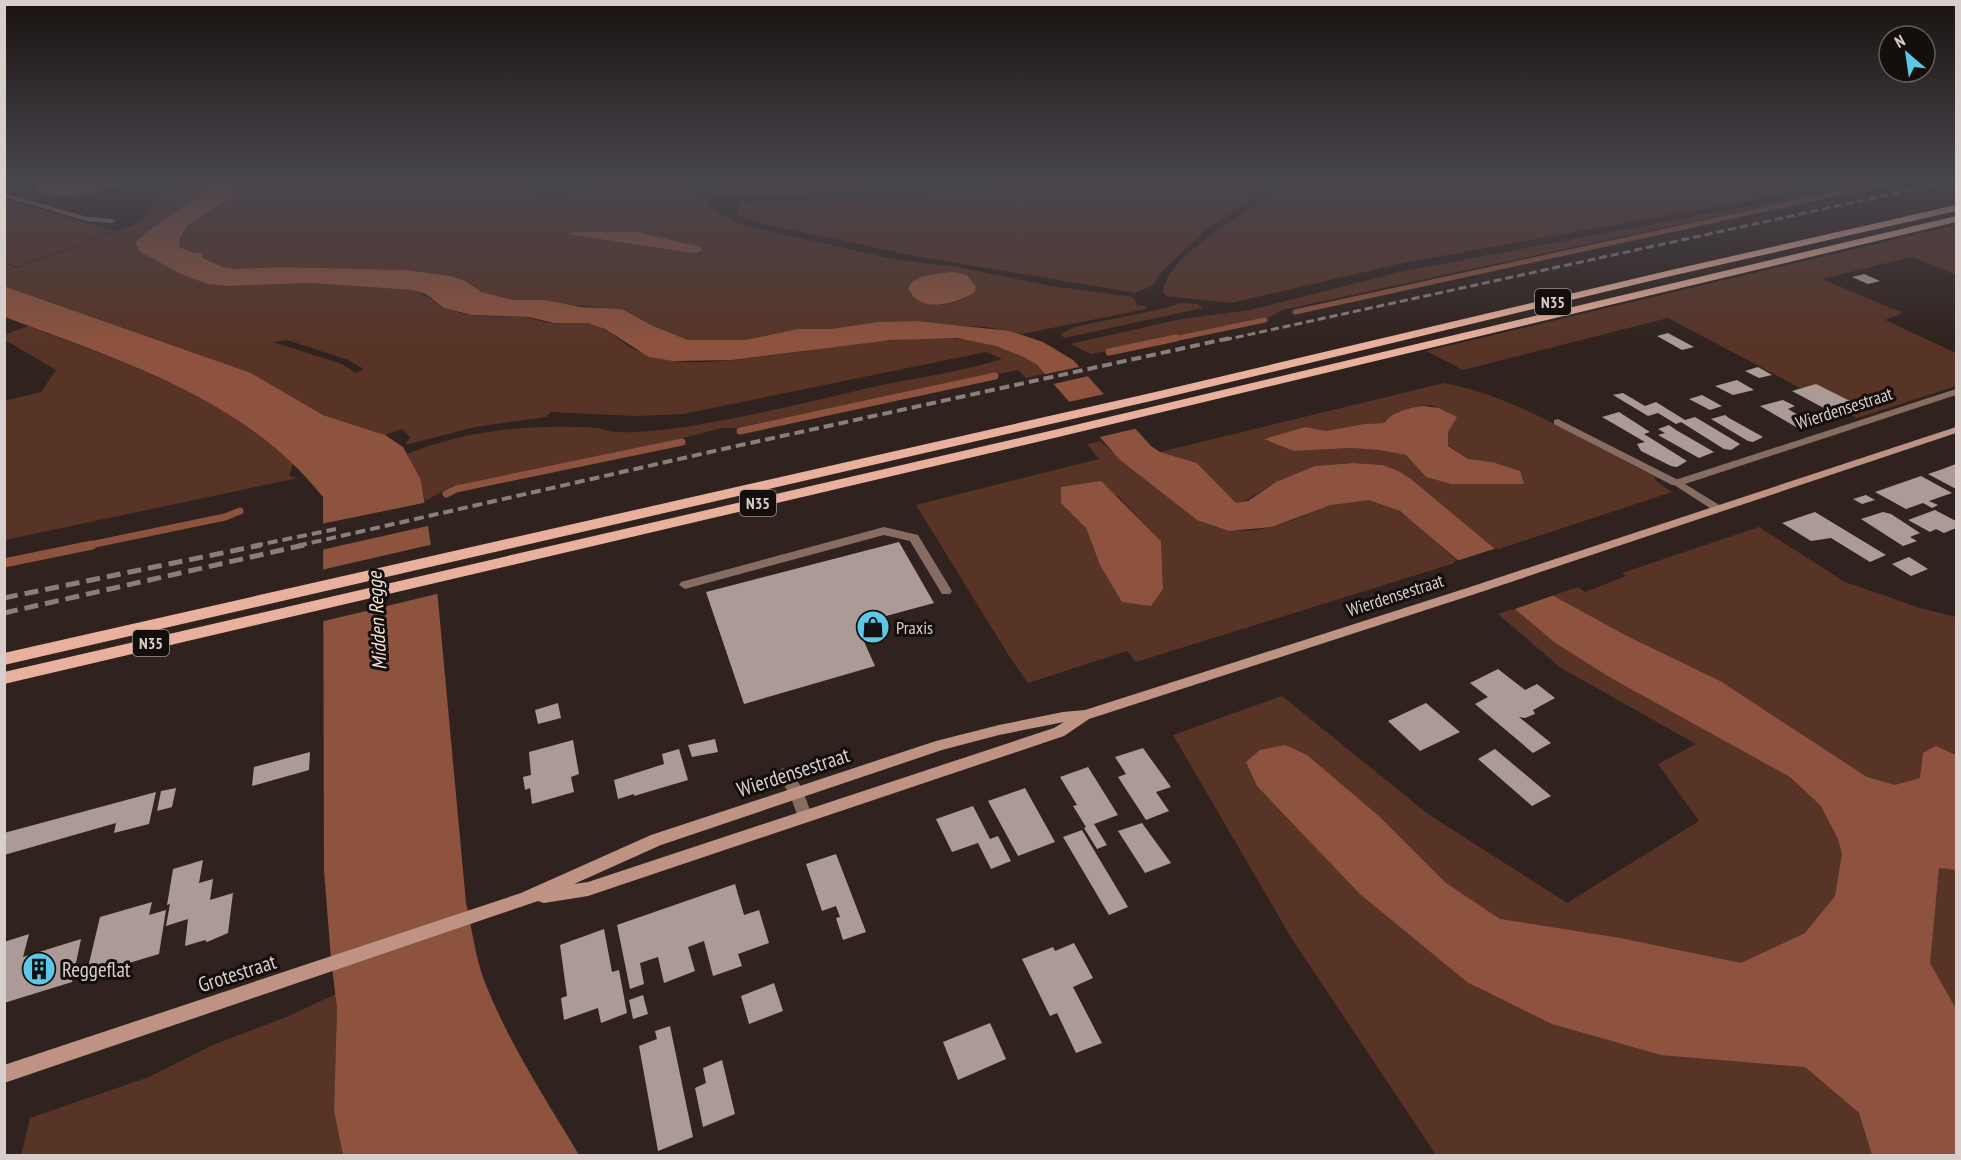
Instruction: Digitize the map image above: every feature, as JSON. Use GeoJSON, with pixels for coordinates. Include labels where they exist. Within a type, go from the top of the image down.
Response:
{"type":"FeatureCollection","features":[{"type":"Feature","properties":{"kind":"main road","name":"N35"},"geometry":{"type":"LineString","coordinates":[[461,564],[1044,422],[1841,234]]}},
{"type":"Feature","properties":{"kind":"main road","name":"N35"},"geometry":{"type":"LineString","coordinates":[[4,659],[297,601],[1054,434],[1893,234]]}},
{"type":"Feature","properties":{"kind":"main road","name":"N35"},"geometry":{"type":"LineString","coordinates":[[4,678],[297,601]]}},
{"type":"Feature","properties":{"kind":"street","name":"Wierdensestraat"},"geometry":{"type":"LineString","coordinates":[[1676,483],[1956,392]]}},
{"type":"Feature","properties":{"kind":"street"},"geometry":{"type":"LineString","coordinates":[[1558,422],[1676,483],[1717,508]]}},
{"type":"Feature","properties":{"kind":"street","name":"Wierdensestraat"},"geometry":{"type":"LineString","coordinates":[[484,913],[525,899],[656,840],[941,745],[1063,717],[1085,715],[1471,591],[1956,430]]}},
{"type":"Feature","properties":{"kind":"street"},"geometry":{"type":"LineString","coordinates":[[685,585],[884,531],[914,538],[946,591]]}},
{"type":"Feature","properties":{"kind":"street","name":"Wierdensestraat"},"geometry":{"type":"LineString","coordinates":[[525,899],[588,890],[1059,732],[1085,715]]}},
{"type":"Feature","properties":{"kind":"street"},"geometry":{"type":"LineString","coordinates":[[784,774],[797,793],[804,816]]}},
{"type":"Feature","properties":{"kind":"street","name":"Grotestraat"},"geometry":{"type":"LineString","coordinates":[[4,1074],[484,913]]}},
{"type":"Feature","properties":{"kind":"shaded area"},"geometry":{"type":"Polygon","coordinates":[[[5,234],[106,234],[18,267],[5,263],[5,234]]]}},
{"type":"Feature","properties":{"kind":"shaded area"},"geometry":{"type":"Polygon","coordinates":[[[108,234],[144,234],[135,242],[137,248],[183,275],[208,284],[227,286],[310,283],[413,290],[445,308],[465,314],[524,317],[551,323],[593,324],[635,350],[673,361],[712,362],[870,342],[924,338],[974,340],[1015,351],[1044,374],[1026,378],[1018,370],[735,428],[722,428],[652,446],[452,486],[425,501],[421,480],[407,454],[454,439],[526,428],[599,428],[620,432],[692,426],[1002,359],[986,352],[683,414],[636,416],[551,412],[546,417],[475,427],[405,445],[410,437],[402,429],[385,435],[323,415],[251,373],[5,286],[5,264],[17,268],[108,234]],[[287,340],[273,342],[342,364],[356,373],[364,369],[348,360],[287,340]]]}},
{"type":"Feature","properties":{"kind":"shaded area"},"geometry":{"type":"Polygon","coordinates":[[[568,234],[697,253],[701,248],[646,234],[782,234],[898,260],[952,266],[1051,286],[1133,297],[1138,305],[1146,306],[1146,309],[1022,334],[986,327],[915,321],[878,322],[830,329],[797,329],[745,340],[698,341],[688,340],[653,326],[622,309],[513,300],[482,292],[465,281],[451,276],[407,270],[223,267],[202,257],[197,252],[179,247],[182,235],[568,234]],[[952,272],[917,279],[910,294],[926,303],[942,305],[974,293],[952,272]]]}},
{"type":"Feature","properties":{"kind":"shaded area"},"geometry":{"type":"Polygon","coordinates":[[[812,234],[1201,234],[1161,272],[1153,285],[1136,293],[915,256],[812,234]]]}},
{"type":"Feature","properties":{"kind":"shaded area"},"geometry":{"type":"Polygon","coordinates":[[[1212,234],[1562,234],[1403,263],[1231,303],[1166,296],[1163,292],[1166,280],[1174,268],[1212,234]]]}},
{"type":"Feature","properties":{"kind":"shaded area"},"geometry":{"type":"Polygon","coordinates":[[[1600,234],[1633,234],[1282,310],[1268,318],[1091,354],[1070,344],[1181,319],[1250,310],[1400,272],[1600,234]]]}},
{"type":"Feature","properties":{"kind":"shaded area"},"geometry":{"type":"Polygon","coordinates":[[[1918,234],[1956,234],[1956,275],[1912,257],[1822,279],[1903,313],[1885,320],[1956,353],[1956,386],[1857,418],[1668,318],[1463,370],[1426,351],[1918,234]]]}},
{"type":"Feature","properties":{"kind":"shaded area"},"geometry":{"type":"Polygon","coordinates":[[[1180,303],[1197,304],[1203,308],[1064,338],[1061,334],[1074,327],[1180,303]]]}},
{"type":"Feature","properties":{"kind":"shaded area"},"geometry":{"type":"Polygon","coordinates":[[[28,326],[133,366],[201,398],[264,439],[293,464],[289,476],[298,478],[5,540],[4,401],[41,392],[56,370],[5,340],[7,334],[28,326]]]}},
{"type":"Feature","properties":{"kind":"shaded area"},"geometry":{"type":"Polygon","coordinates":[[[1444,383],[1499,399],[1552,422],[1654,476],[1656,481],[1672,492],[1496,550],[1411,479],[1383,465],[1352,463],[1315,466],[1276,482],[1240,504],[1236,503],[1197,463],[1160,452],[1444,383]],[[1430,405],[1417,406],[1398,412],[1384,423],[1326,431],[1305,427],[1265,439],[1294,451],[1351,448],[1407,455],[1426,477],[1451,484],[1524,483],[1492,462],[1468,459],[1448,445],[1448,432],[1456,417],[1430,405]]]}},
{"type":"Feature","properties":{"kind":"shaded area"},"geometry":{"type":"Polygon","coordinates":[[[1101,441],[1194,516],[1220,528],[1252,530],[1272,527],[1332,505],[1369,500],[1393,508],[1405,515],[1458,562],[1136,662],[1127,651],[1028,683],[916,505],[1099,459],[1087,444],[1101,441]],[[1118,496],[1061,503],[1086,528],[1100,565],[1163,589],[1161,541],[1118,496]]]}},
{"type":"Feature","properties":{"kind":"shaded area"},"geometry":{"type":"Polygon","coordinates":[[[1759,527],[1845,582],[1920,608],[1956,617],[1956,1068],[1806,1068],[1859,1113],[1872,1155],[1436,1155],[1292,939],[1173,735],[1282,696],[1428,814],[1567,903],[1699,821],[1658,764],[1696,744],[1561,668],[1498,614],[1578,587],[1585,592],[1626,576],[1622,573],[1759,527]]]}},
{"type":"Feature","properties":{"kind":"shaded area"},"geometry":{"type":"Polygon","coordinates":[[[336,994],[334,1111],[343,1155],[21,1156],[30,1118],[149,1077],[213,1045],[289,1016],[336,994]]]}},
{"type":"Feature","properties":{"kind":"water"},"geometry":{"type":"Polygon","coordinates":[[[144,234],[183,234],[179,247],[202,253],[203,258],[223,267],[236,269],[278,267],[407,270],[451,276],[465,281],[482,292],[513,300],[545,300],[581,307],[622,309],[653,326],[688,340],[745,340],[797,329],[830,329],[878,322],[915,321],[1010,331],[1043,342],[1073,360],[1151,446],[1160,452],[1197,463],[1236,503],[1248,501],[1276,482],[1315,466],[1353,463],[1383,465],[1400,472],[1548,593],[1627,636],[1720,681],[1867,777],[1895,785],[1920,778],[1923,753],[1936,746],[1956,755],[1956,870],[1939,868],[1930,963],[1956,1009],[1956,1155],[1872,1155],[1859,1113],[1805,1067],[1661,1055],[1552,1024],[1467,982],[1360,894],[1257,786],[1246,762],[1260,750],[1285,745],[1307,755],[1380,817],[1446,883],[1500,919],[1620,938],[1741,963],[1805,933],[1835,896],[1842,854],[1838,839],[1821,806],[1790,777],[1611,678],[1554,642],[1400,511],[1369,500],[1331,505],[1272,527],[1229,531],[1197,520],[1119,459],[1037,365],[996,346],[957,338],[891,340],[732,360],[673,361],[649,357],[605,329],[588,323],[554,323],[529,317],[472,315],[444,308],[426,294],[413,290],[310,283],[227,286],[208,284],[183,275],[139,251],[135,242],[144,234]]]}},
{"type":"Feature","properties":{"kind":"water"},"geometry":{"type":"Polygon","coordinates":[[[568,234],[646,234],[700,247],[702,250],[697,253],[568,234]]]}},
{"type":"Feature","properties":{"kind":"water"},"geometry":{"type":"Polygon","coordinates":[[[952,272],[967,275],[976,287],[974,293],[957,301],[938,305],[921,302],[908,288],[911,283],[921,277],[952,272]]]}},
{"type":"Feature","properties":{"kind":"water","name":"Midden Regge"},"geometry":{"type":"Polygon","coordinates":[[[4,286],[251,373],[323,415],[385,435],[403,447],[421,480],[436,578],[466,903],[478,961],[504,1025],[579,1155],[343,1155],[334,1111],[337,1008],[324,870],[323,497],[292,463],[256,433],[218,408],[135,367],[5,317],[4,286]]]}},
{"type":"Feature","properties":{"kind":"water"},"geometry":{"type":"Polygon","coordinates":[[[1423,406],[1439,408],[1457,417],[1448,432],[1448,446],[1468,459],[1492,462],[1520,471],[1524,484],[1451,484],[1426,477],[1406,455],[1351,448],[1294,451],[1264,439],[1305,427],[1326,431],[1384,423],[1396,413],[1423,406]]]}},
{"type":"Feature","properties":{"kind":"water"},"geometry":{"type":"Polygon","coordinates":[[[1101,481],[1161,541],[1163,589],[1151,606],[1122,602],[1100,565],[1086,528],[1061,503],[1061,487],[1101,481]]]}},
{"type":"Feature","properties":{"kind":"pier"},"geometry":{"type":"Polygon","coordinates":[[[1084,366],[1093,375],[1049,385],[1041,375],[1084,366]]]}},
{"type":"Feature","properties":{"kind":"pier"},"geometry":{"type":"Polygon","coordinates":[[[1109,393],[1139,428],[1095,438],[1064,403],[1109,393]]]}},
{"type":"Feature","properties":{"kind":"pier"},"geometry":{"type":"Polygon","coordinates":[[[428,502],[432,525],[321,550],[321,524],[428,502]]]}},
{"type":"Feature","properties":{"kind":"pier"},"geometry":{"type":"Polygon","coordinates":[[[434,544],[441,593],[320,622],[321,570],[434,544]]]}},
{"type":"Feature","properties":{"kind":"pier"},"geometry":{"type":"Polygon","coordinates":[[[1497,548],[1550,591],[1557,594],[1512,610],[1453,562],[1497,548]]]}},
{"type":"Feature","properties":{"kind":"building"},"geometry":{"type":"Polygon","coordinates":[[[1864,274],[1880,281],[1868,284],[1852,277],[1864,274]]]}},
{"type":"Feature","properties":{"kind":"building"},"geometry":{"type":"Polygon","coordinates":[[[1668,333],[1694,347],[1682,350],[1657,336],[1668,333]]]}},
{"type":"Feature","properties":{"kind":"building"},"geometry":{"type":"Polygon","coordinates":[[[1758,367],[1772,375],[1759,378],[1745,371],[1758,367]]]}},
{"type":"Feature","properties":{"kind":"building"},"geometry":{"type":"Polygon","coordinates":[[[1737,380],[1754,390],[1733,395],[1715,386],[1737,380]]]}},
{"type":"Feature","properties":{"kind":"building"},"geometry":{"type":"Polygon","coordinates":[[[1816,384],[1850,401],[1844,404],[1853,408],[1835,414],[1792,391],[1816,384]]]}},
{"type":"Feature","properties":{"kind":"building"},"geometry":{"type":"Polygon","coordinates":[[[1623,393],[1645,406],[1656,402],[1685,420],[1695,417],[1740,444],[1731,450],[1724,449],[1681,422],[1676,424],[1658,413],[1648,416],[1613,395],[1623,393]]]}},
{"type":"Feature","properties":{"kind":"building"},"geometry":{"type":"Polygon","coordinates":[[[1702,395],[1722,406],[1710,410],[1689,399],[1702,395]]]}},
{"type":"Feature","properties":{"kind":"building"},"geometry":{"type":"Polygon","coordinates":[[[1783,400],[1795,406],[1788,409],[1810,422],[1796,427],[1760,406],[1783,400]]]}},
{"type":"Feature","properties":{"kind":"building"},"geometry":{"type":"Polygon","coordinates":[[[1619,412],[1650,432],[1644,434],[1687,461],[1677,467],[1671,466],[1641,451],[1637,444],[1645,442],[1602,417],[1619,412]]]}},
{"type":"Feature","properties":{"kind":"building"},"geometry":{"type":"Polygon","coordinates":[[[1725,415],[1763,437],[1753,442],[1748,441],[1711,419],[1725,415]]]}},
{"type":"Feature","properties":{"kind":"building"},"geometry":{"type":"Polygon","coordinates":[[[1669,425],[1714,452],[1699,458],[1658,435],[1665,433],[1658,429],[1669,425]]]}},
{"type":"Feature","properties":{"kind":"building"},"geometry":{"type":"Polygon","coordinates":[[[1956,464],[1956,489],[1928,474],[1940,470],[1956,464]]]}},
{"type":"Feature","properties":{"kind":"building"},"geometry":{"type":"Polygon","coordinates":[[[1921,476],[1952,493],[1929,501],[1938,505],[1932,508],[1923,503],[1906,509],[1875,492],[1921,476]]]}},
{"type":"Feature","properties":{"kind":"building"},"geometry":{"type":"Polygon","coordinates":[[[1866,495],[1875,500],[1862,504],[1853,499],[1866,495]]]}},
{"type":"Feature","properties":{"kind":"building"},"geometry":{"type":"Polygon","coordinates":[[[1935,510],[1956,521],[1956,528],[1944,533],[1936,529],[1930,532],[1908,520],[1935,510]]]}},
{"type":"Feature","properties":{"kind":"building"},"geometry":{"type":"Polygon","coordinates":[[[1815,512],[1886,555],[1870,562],[1831,538],[1811,541],[1782,523],[1815,512]]]}},
{"type":"Feature","properties":{"kind":"building"},"geometry":{"type":"Polygon","coordinates":[[[1883,512],[1891,514],[1920,533],[1910,537],[1917,541],[1903,546],[1861,519],[1883,512]]]}},
{"type":"Feature","properties":{"kind":"building"},"geometry":{"type":"Polygon","coordinates":[[[899,542],[934,603],[875,619],[881,632],[862,637],[875,666],[744,704],[706,592],[899,542]]]}},
{"type":"Feature","properties":{"kind":"building"},"geometry":{"type":"Polygon","coordinates":[[[1909,557],[1928,569],[1911,576],[1892,564],[1909,557]]]}},
{"type":"Feature","properties":{"kind":"building"},"geometry":{"type":"Polygon","coordinates":[[[1498,669],[1525,690],[1537,684],[1555,698],[1533,710],[1535,714],[1525,718],[1519,717],[1551,743],[1533,753],[1475,704],[1488,697],[1470,683],[1498,669]]]}},
{"type":"Feature","properties":{"kind":"building"},"geometry":{"type":"Polygon","coordinates":[[[558,703],[561,718],[538,724],[535,710],[558,703]]]}},
{"type":"Feature","properties":{"kind":"building"},"geometry":{"type":"Polygon","coordinates":[[[1426,703],[1460,732],[1420,751],[1388,721],[1426,703]]]}},
{"type":"Feature","properties":{"kind":"building"},"geometry":{"type":"Polygon","coordinates":[[[715,739],[718,752],[692,757],[688,745],[715,739]]]}},
{"type":"Feature","properties":{"kind":"building"},"geometry":{"type":"Polygon","coordinates":[[[573,740],[579,774],[571,777],[574,792],[532,804],[530,788],[525,790],[523,777],[531,775],[529,752],[573,740]]]}},
{"type":"Feature","properties":{"kind":"building"},"geometry":{"type":"Polygon","coordinates":[[[1143,748],[1171,787],[1156,792],[1169,811],[1146,820],[1118,777],[1126,774],[1115,757],[1143,748]]]}},
{"type":"Feature","properties":{"kind":"building"},"geometry":{"type":"Polygon","coordinates":[[[679,749],[688,780],[618,799],[614,780],[664,764],[662,754],[679,749]]]}},
{"type":"Feature","properties":{"kind":"building"},"geometry":{"type":"Polygon","coordinates":[[[1495,749],[1551,796],[1532,806],[1478,759],[1495,749]]]}},
{"type":"Feature","properties":{"kind":"building"},"geometry":{"type":"Polygon","coordinates":[[[310,752],[309,770],[252,786],[254,767],[310,752]]]}},
{"type":"Feature","properties":{"kind":"building"},"geometry":{"type":"Polygon","coordinates":[[[1088,767],[1118,815],[1094,824],[1107,845],[1097,849],[1073,806],[1077,805],[1060,777],[1088,767]]]}},
{"type":"Feature","properties":{"kind":"building"},"geometry":{"type":"Polygon","coordinates":[[[176,788],[172,807],[157,811],[161,791],[176,788]]]}},
{"type":"Feature","properties":{"kind":"building"},"geometry":{"type":"Polygon","coordinates":[[[1025,788],[1055,842],[1018,856],[988,801],[1025,788]]]}},
{"type":"Feature","properties":{"kind":"building"},"geometry":{"type":"Polygon","coordinates":[[[156,792],[149,824],[114,833],[116,823],[4,855],[4,833],[156,792]]]}},
{"type":"Feature","properties":{"kind":"building"},"geometry":{"type":"Polygon","coordinates":[[[973,806],[990,839],[998,836],[1011,861],[991,869],[978,843],[952,852],[936,819],[973,806]]]}},
{"type":"Feature","properties":{"kind":"building"},"geometry":{"type":"Polygon","coordinates":[[[1142,823],[1171,863],[1145,873],[1118,831],[1142,823]]]}},
{"type":"Feature","properties":{"kind":"building"},"geometry":{"type":"Polygon","coordinates":[[[1082,830],[1128,907],[1109,915],[1063,837],[1082,830]]]}},
{"type":"Feature","properties":{"kind":"building"},"geometry":{"type":"Polygon","coordinates":[[[836,854],[866,932],[843,940],[836,918],[840,917],[836,906],[822,911],[806,864],[836,854]]]}},
{"type":"Feature","properties":{"kind":"building"},"geometry":{"type":"Polygon","coordinates":[[[203,860],[199,883],[213,879],[210,900],[233,893],[228,933],[207,942],[205,940],[185,946],[188,919],[166,926],[173,869],[203,860]]]}},
{"type":"Feature","properties":{"kind":"building"},"geometry":{"type":"Polygon","coordinates":[[[735,884],[744,915],[759,910],[769,943],[738,954],[742,966],[713,976],[704,941],[688,947],[695,971],[664,983],[658,957],[640,963],[644,984],[630,989],[617,925],[735,884]]]}},
{"type":"Feature","properties":{"kind":"building"},"geometry":{"type":"Polygon","coordinates":[[[152,902],[149,915],[166,910],[159,954],[86,976],[100,917],[152,902]]]}},
{"type":"Feature","properties":{"kind":"building"},"geometry":{"type":"Polygon","coordinates":[[[604,929],[612,972],[619,970],[627,1013],[601,1023],[598,1008],[564,1020],[561,998],[567,996],[560,945],[604,929]]]}},
{"type":"Feature","properties":{"kind":"building","name":"Reggeflat"},"geometry":{"type":"Polygon","coordinates":[[[29,934],[23,957],[81,939],[72,982],[4,1003],[4,942],[29,934]]]}},
{"type":"Feature","properties":{"kind":"building"},"geometry":{"type":"Polygon","coordinates":[[[1074,943],[1093,978],[1073,987],[1102,1043],[1076,1053],[1057,1013],[1050,1016],[1022,959],[1053,947],[1055,951],[1074,943]]]}},
{"type":"Feature","properties":{"kind":"building"},"geometry":{"type":"Polygon","coordinates":[[[774,983],[783,1011],[749,1024],[741,996],[774,983]]]}},
{"type":"Feature","properties":{"kind":"building"},"geometry":{"type":"Polygon","coordinates":[[[643,995],[648,1014],[633,1019],[629,1000],[643,995]]]}},
{"type":"Feature","properties":{"kind":"building"},"geometry":{"type":"Polygon","coordinates":[[[990,1023],[1006,1059],[958,1080],[943,1042],[990,1023]]]}},
{"type":"Feature","properties":{"kind":"building"},"geometry":{"type":"Polygon","coordinates":[[[670,1026],[693,1137],[658,1151],[639,1046],[657,1039],[655,1031],[670,1026]]]}},
{"type":"Feature","properties":{"kind":"building"},"geometry":{"type":"Polygon","coordinates":[[[722,1060],[735,1114],[703,1127],[695,1088],[706,1083],[703,1068],[722,1060]]]}},
{"type":"Feature","properties":{"kind":"waterway"},"geometry":{"type":"LineString","coordinates":[[1295,312],[1651,234]]}},
{"type":"Feature","properties":{"kind":"waterway"},"geometry":{"type":"LineString","coordinates":[[1169,340],[1265,320]]}},
{"type":"Feature","properties":{"kind":"waterway"},"geometry":{"type":"LineString","coordinates":[[1109,352],[1176,338]]}},
{"type":"Feature","properties":{"kind":"waterway"},"geometry":{"type":"LineString","coordinates":[[740,431],[995,376]]}},
{"type":"Feature","properties":{"kind":"waterway"},"geometry":{"type":"LineString","coordinates":[[446,494],[456,489],[682,442]]}},
{"type":"Feature","properties":{"kind":"waterway"},"geometry":{"type":"LineString","coordinates":[[85,546],[225,517],[240,511]]}},
{"type":"Feature","properties":{"kind":"waterway"},"geometry":{"type":"LineString","coordinates":[[4,563],[92,545]]}},
{"type":"Feature","properties":{"kind":"railway"},"geometry":{"type":"LineString","coordinates":[[1224,340],[1708,234]]}},
{"type":"Feature","properties":{"kind":"railway"},"geometry":{"type":"LineString","coordinates":[[297,546],[732,447],[1230,338]]}},
{"type":"Feature","properties":{"kind":"railway"},"geometry":{"type":"LineString","coordinates":[[253,546],[336,529]]}},
{"type":"Feature","properties":{"kind":"railway"},"geometry":{"type":"LineString","coordinates":[[4,598],[261,545]]}},
{"type":"Feature","properties":{"kind":"railway"},"geometry":{"type":"LineString","coordinates":[[4,613],[304,545]]}},
{"type":"Feature","properties":{"kind":"place","name":"Praxis"},"geometry":{"type":"Point","coordinates":[873,627]}},
{"type":"Feature","properties":{"kind":"place","name":"Reggeflat"},"geometry":{"type":"Point","coordinates":[39,969]}}]}
